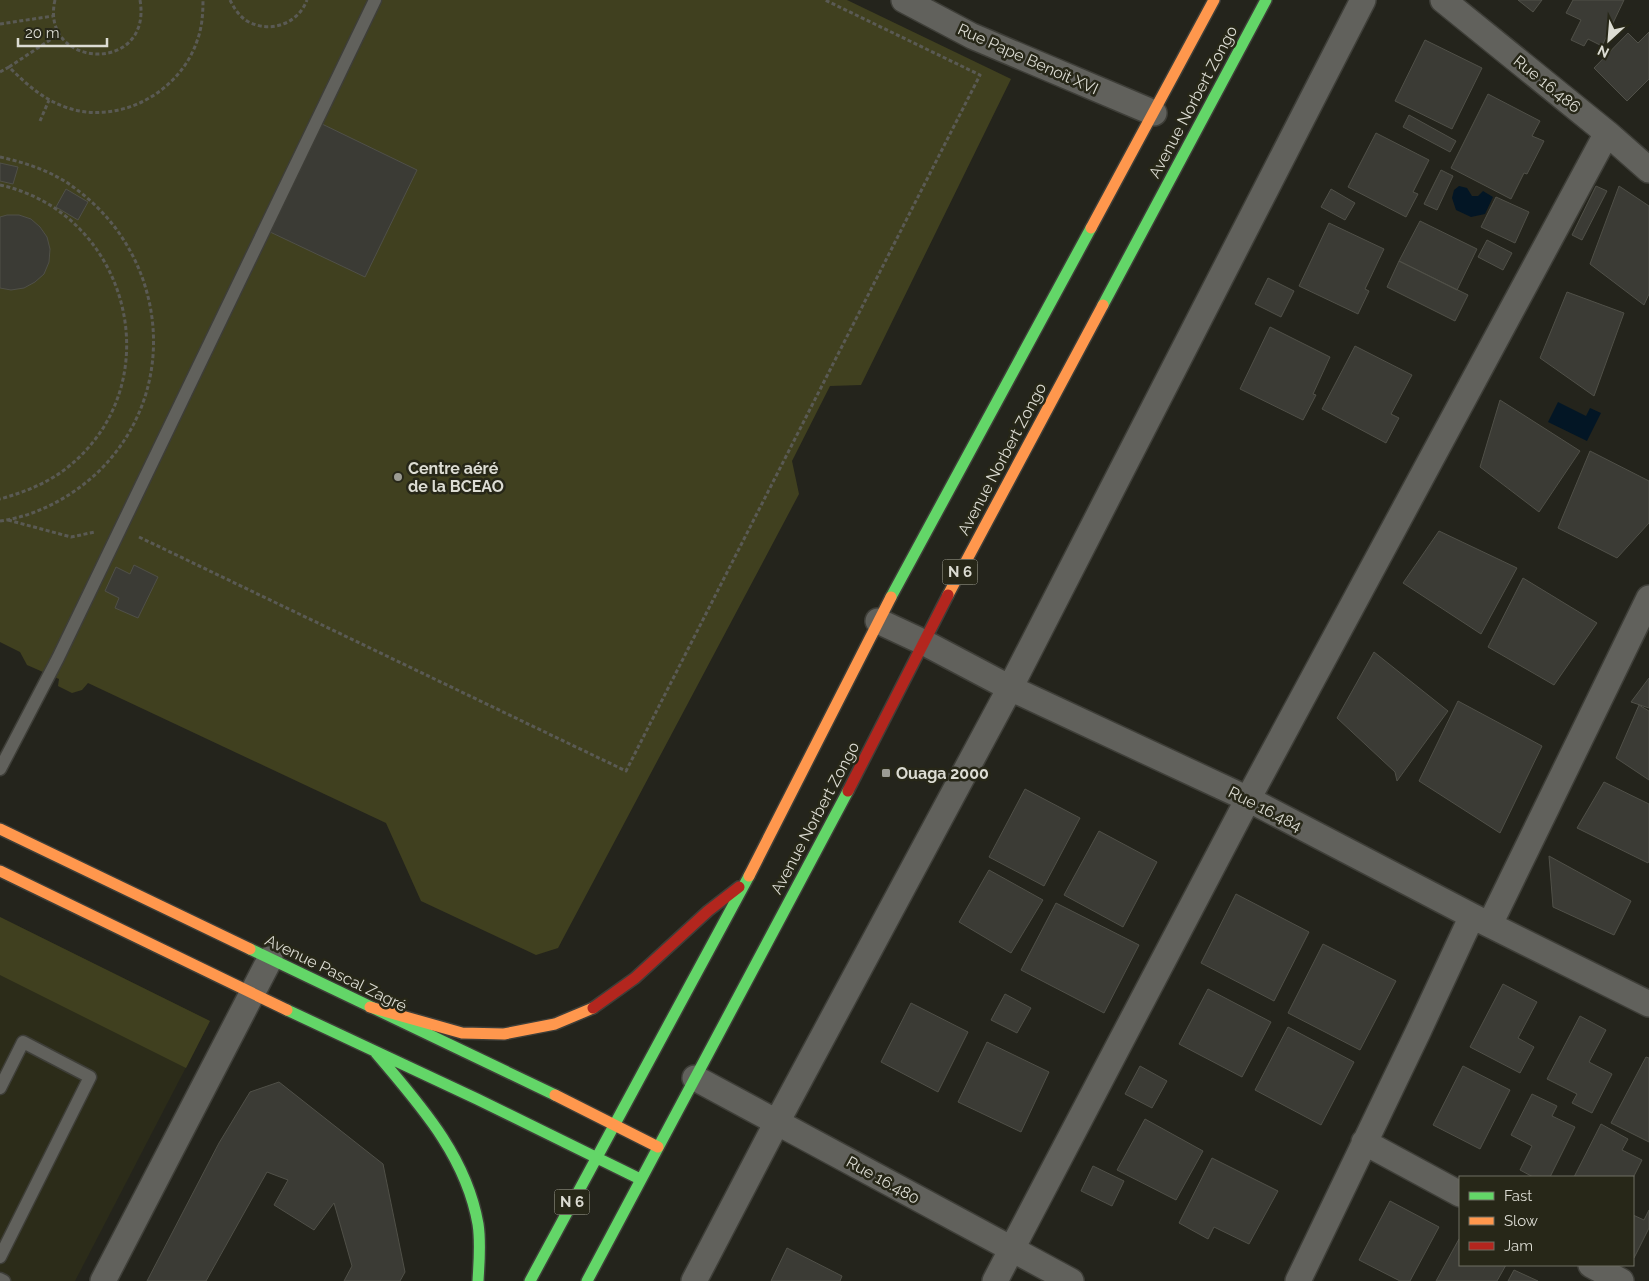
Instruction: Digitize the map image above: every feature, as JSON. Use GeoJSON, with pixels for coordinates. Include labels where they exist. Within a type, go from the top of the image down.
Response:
{"type":"FeatureCollection","features":[{"type":"Feature","properties":{"kind":"main road","name":"Avenue Norbert Zongo"},"geometry":{"type":"LineString","coordinates":[[614,1124],[746,882],[878,621],[1214,0]]}},
{"type":"Feature","properties":{"kind":"main road","name":"Avenue Norbert Zongo"},"geometry":{"type":"LineString","coordinates":[[658,1147],[863,762],[922,642],[1266,0]]}},
{"type":"Feature","properties":{"kind":"main road","name":"Avenue Pascal Zagré"},"geometry":{"type":"LineString","coordinates":[[0,829],[614,1124],[658,1147]]}},
{"type":"Feature","properties":{"kind":"main road"},"geometry":{"type":"LineString","coordinates":[[0,871],[640,1179]]}},
{"type":"Feature","properties":{"kind":"main road"},"geometry":{"type":"LineString","coordinates":[[370,1008],[462,1033],[504,1034],[555,1024],[591,1009],[635,978],[708,911],[746,882]]}},
{"type":"Feature","properties":{"kind":"main road"},"geometry":{"type":"LineString","coordinates":[[376,1053],[423,1110],[457,1157],[470,1188],[478,1223],[480,1247],[478,1281]]}},
{"type":"Feature","properties":{"kind":"main road","name":"N 6"},"geometry":{"type":"LineString","coordinates":[[530,1281],[614,1124]]}},
{"type":"Feature","properties":{"kind":"main road","name":"N 6"},"geometry":{"type":"LineString","coordinates":[[587,1281],[658,1147]]}},
{"type":"Feature","properties":{"kind":"street","name":"Rue Pape Benoît XVI"},"geometry":{"type":"LineString","coordinates":[[904,0],[972,36],[1154,113]]}},
{"type":"Feature","properties":{"kind":"street"},"geometry":{"type":"LineString","coordinates":[[694,1281],[1010,688],[1364,0]]}},
{"type":"Feature","properties":{"kind":"street","name":"Rue 16.486"},"geometry":{"type":"LineString","coordinates":[[1443,0],[1607,133],[1649,170]]}},
{"type":"Feature","properties":{"kind":"street"},"geometry":{"type":"LineString","coordinates":[[995,1281],[1248,799],[1607,133]]}},
{"type":"Feature","properties":{"kind":"street"},"geometry":{"type":"LineString","coordinates":[[1298,1281],[1418,1032],[1481,920],[1649,598]]}},
{"type":"Feature","properties":{"kind":"street","name":"Rue 16.484"},"geometry":{"type":"LineString","coordinates":[[878,621],[1010,688],[1248,799],[1481,920],[1649,1004]]}},
{"type":"Feature","properties":{"kind":"street"},"geometry":{"type":"LineString","coordinates":[[103,1281],[270,959]]}},
{"type":"Feature","properties":{"kind":"street","name":"Rue 16.480"},"geometry":{"type":"LineString","coordinates":[[695,1078],[1071,1281]]}},
{"type":"Feature","properties":{"kind":"street"},"geometry":{"type":"LineString","coordinates":[[1364,1142],[1459,1193]]}},
{"type":"Feature","properties":{"kind":"street"},"geometry":{"type":"LineString","coordinates":[[1593,1266],[1621,1281]]}},
{"type":"Feature","properties":{"kind":"lane"},"geometry":{"type":"LineString","coordinates":[[0,769],[58,658],[374,0]]}},
{"type":"Feature","properties":{"kind":"lane"},"geometry":{"type":"LineString","coordinates":[[0,1088],[23,1042],[90,1077],[0,1257]]}},
{"type":"Feature","properties":{"kind":"lane"},"geometry":{"type":"LineString","coordinates":[[0,1279],[4,1281]]}},
{"type":"Feature","properties":{"kind":"path"},"geometry":{"type":"LineString","coordinates":[[55,0],[53,16],[59,34],[69,45],[81,52],[95,55],[110,54],[123,48],[133,37],[140,25],[142,11],[140,0]]}},
{"type":"Feature","properties":{"kind":"path"},"geometry":{"type":"LineString","coordinates":[[9,67],[29,87],[48,100],[69,108],[92,112],[115,111],[136,105],[156,94],[174,80],[191,56],[197,42],[202,20],[203,0]]}},
{"type":"Feature","properties":{"kind":"path"},"geometry":{"type":"LineString","coordinates":[[230,0],[236,11],[246,21],[258,26],[272,27],[285,24],[296,16],[305,6],[307,0]]}},
{"type":"Feature","properties":{"kind":"path"},"geometry":{"type":"LineString","coordinates":[[8,520],[71,537],[121,528],[626,771],[980,75],[825,0]]}},
{"type":"Feature","properties":{"kind":"path"},"geometry":{"type":"LineString","coordinates":[[0,24],[53,16]]}},
{"type":"Feature","properties":{"kind":"path"},"geometry":{"type":"LineString","coordinates":[[0,72],[59,34]]}},
{"type":"Feature","properties":{"kind":"path"},"geometry":{"type":"LineString","coordinates":[[40,121],[48,100]]}},
{"type":"Feature","properties":{"kind":"path"},"geometry":{"type":"LineString","coordinates":[[0,157],[25,163],[51,173],[75,188],[97,206],[126,243],[143,276],[151,304],[154,332],[153,360],[148,387],[139,414],[107,463],[86,483],[62,499],[36,512],[0,521]]}},
{"type":"Feature","properties":{"kind":"path"},"geometry":{"type":"LineString","coordinates":[[0,185],[37,197],[61,212],[82,230],[99,252],[113,276],[122,302],[127,329],[127,355],[123,381],[115,405],[103,428],[87,449],[68,467],[47,482],[0,499]]}},
{"type":"Feature","properties":{"kind":"shaded area","name":"Centre aéré de la BCEAO"},"geometry":{"type":"Polygon","coordinates":[[[0,0],[847,0],[1011,79],[861,385],[830,386],[792,461],[799,494],[558,948],[536,955],[421,901],[386,823],[88,683],[82,690],[72,693],[58,686],[59,679],[27,665],[20,652],[0,642],[0,0]]]}},
{"type":"Feature","properties":{"kind":"shaded area"},"geometry":{"type":"Polygon","coordinates":[[[0,917],[210,1021],[75,1281],[0,1281],[0,917]]]}},
{"type":"Feature","properties":{"kind":"shaded area"},"geometry":{"type":"Polygon","coordinates":[[[0,917],[210,1021],[186,1068],[0,975],[0,917]]]}},
{"type":"Feature","properties":{"kind":"water"},"geometry":{"type":"Polygon","coordinates":[[[1459,186],[1467,188],[1472,196],[1478,196],[1483,191],[1493,197],[1485,214],[1471,217],[1456,210],[1452,198],[1454,190],[1459,186]]]}},
{"type":"Feature","properties":{"kind":"water"},"geometry":{"type":"Polygon","coordinates":[[[1558,402],[1586,416],[1590,408],[1601,413],[1587,441],[1548,422],[1558,402]]]}},
{"type":"Feature","properties":{"kind":"building"},"geometry":{"type":"Polygon","coordinates":[[[1518,0],[1542,0],[1533,12],[1518,0]]]}},
{"type":"Feature","properties":{"kind":"building"},"geometry":{"type":"Polygon","coordinates":[[[1573,0],[1624,0],[1602,46],[1588,39],[1584,46],[1571,40],[1581,20],[1566,13],[1573,0]]]}},
{"type":"Feature","properties":{"kind":"building"},"geometry":{"type":"Polygon","coordinates":[[[1649,32],[1649,79],[1627,101],[1594,68],[1628,33],[1638,43],[1649,32]]]}},
{"type":"Feature","properties":{"kind":"building"},"geometry":{"type":"Polygon","coordinates":[[[1425,40],[1482,68],[1452,129],[1395,101],[1425,40]]]}},
{"type":"Feature","properties":{"kind":"building"},"geometry":{"type":"Polygon","coordinates":[[[1488,94],[1540,121],[1532,136],[1544,141],[1527,174],[1524,173],[1511,199],[1451,168],[1488,94]]]}},
{"type":"Feature","properties":{"kind":"building"},"geometry":{"type":"Polygon","coordinates":[[[1409,115],[1456,141],[1450,152],[1403,127],[1409,115]]]}},
{"type":"Feature","properties":{"kind":"building"},"geometry":{"type":"Polygon","coordinates":[[[320,123],[417,170],[365,277],[268,231],[320,123]]]}},
{"type":"Feature","properties":{"kind":"building"},"geometry":{"type":"Polygon","coordinates":[[[1376,133],[1429,160],[1413,192],[1418,194],[1406,217],[1348,187],[1376,133]]]}},
{"type":"Feature","properties":{"kind":"building"},"geometry":{"type":"Polygon","coordinates":[[[0,163],[18,167],[13,184],[0,181],[0,163]]]}},
{"type":"Feature","properties":{"kind":"building"},"geometry":{"type":"Polygon","coordinates":[[[1441,170],[1453,176],[1437,210],[1424,204],[1441,170]]]}},
{"type":"Feature","properties":{"kind":"building"},"geometry":{"type":"Polygon","coordinates":[[[1596,186],[1607,191],[1582,240],[1572,235],[1596,186]]]}},
{"type":"Feature","properties":{"kind":"building"},"geometry":{"type":"Polygon","coordinates":[[[1619,186],[1649,206],[1649,294],[1644,305],[1590,264],[1619,186]]]}},
{"type":"Feature","properties":{"kind":"building"},"geometry":{"type":"Polygon","coordinates":[[[66,189],[88,202],[78,220],[56,207],[66,189]]]}},
{"type":"Feature","properties":{"kind":"building"},"geometry":{"type":"Polygon","coordinates":[[[1331,189],[1355,203],[1345,220],[1321,207],[1331,189]]]}},
{"type":"Feature","properties":{"kind":"building"},"geometry":{"type":"Polygon","coordinates":[[[1496,197],[1529,212],[1515,243],[1481,227],[1496,197]]]}},
{"type":"Feature","properties":{"kind":"building"},"geometry":{"type":"Polygon","coordinates":[[[19,215],[31,219],[47,237],[50,249],[49,262],[44,274],[24,288],[11,290],[0,288],[0,217],[19,215]]]}},
{"type":"Feature","properties":{"kind":"building"},"geometry":{"type":"Polygon","coordinates":[[[1420,221],[1477,249],[1457,290],[1399,261],[1420,221]]]}},
{"type":"Feature","properties":{"kind":"building"},"geometry":{"type":"Polygon","coordinates":[[[1329,223],[1384,249],[1365,289],[1369,291],[1358,314],[1299,286],[1329,223]]]}},
{"type":"Feature","properties":{"kind":"building"},"geometry":{"type":"Polygon","coordinates":[[[1487,240],[1512,253],[1503,270],[1478,257],[1487,240]]]}},
{"type":"Feature","properties":{"kind":"building"},"geometry":{"type":"Polygon","coordinates":[[[1399,261],[1468,295],[1455,321],[1387,287],[1399,261]]]}},
{"type":"Feature","properties":{"kind":"building"},"geometry":{"type":"Polygon","coordinates":[[[1268,278],[1294,291],[1281,317],[1255,304],[1268,278]]]}},
{"type":"Feature","properties":{"kind":"building"},"geometry":{"type":"Polygon","coordinates":[[[1567,292],[1624,313],[1594,396],[1540,358],[1567,292]]]}},
{"type":"Feature","properties":{"kind":"building"},"geometry":{"type":"Polygon","coordinates":[[[1270,327],[1330,357],[1313,394],[1316,395],[1303,420],[1240,389],[1270,327]]]}},
{"type":"Feature","properties":{"kind":"building"},"geometry":{"type":"Polygon","coordinates":[[[1355,346],[1412,375],[1391,414],[1399,418],[1386,443],[1322,409],[1355,346]]]}},
{"type":"Feature","properties":{"kind":"building"},"geometry":{"type":"Polygon","coordinates":[[[1500,400],[1580,451],[1539,512],[1480,467],[1500,400]]]}},
{"type":"Feature","properties":{"kind":"building"},"geometry":{"type":"Polygon","coordinates":[[[1590,451],[1649,481],[1649,523],[1617,558],[1558,528],[1590,451]]]}},
{"type":"Feature","properties":{"kind":"building"},"geometry":{"type":"Polygon","coordinates":[[[1439,531],[1517,568],[1481,634],[1403,583],[1439,531]]]}},
{"type":"Feature","properties":{"kind":"building"},"geometry":{"type":"Polygon","coordinates":[[[134,565],[158,577],[138,618],[115,608],[119,598],[105,591],[116,567],[130,574],[134,565]]]}},
{"type":"Feature","properties":{"kind":"building"},"geometry":{"type":"Polygon","coordinates":[[[1523,578],[1597,623],[1554,685],[1488,647],[1523,578]]]}},
{"type":"Feature","properties":{"kind":"building"},"geometry":{"type":"Polygon","coordinates":[[[1374,652],[1448,711],[1397,781],[1395,772],[1337,718],[1374,652]]]}},
{"type":"Feature","properties":{"kind":"building"},"geometry":{"type":"Polygon","coordinates":[[[1649,678],[1649,708],[1631,702],[1649,678]]]}},
{"type":"Feature","properties":{"kind":"building"},"geometry":{"type":"Polygon","coordinates":[[[1458,701],[1542,746],[1500,833],[1419,781],[1458,701]]]}},
{"type":"Feature","properties":{"kind":"building"},"geometry":{"type":"Polygon","coordinates":[[[1639,705],[1649,711],[1649,780],[1616,758],[1639,705]]]}},
{"type":"Feature","properties":{"kind":"building"},"geometry":{"type":"Polygon","coordinates":[[[1604,782],[1649,804],[1648,863],[1577,828],[1604,782]]]}},
{"type":"Feature","properties":{"kind":"building"},"geometry":{"type":"Polygon","coordinates":[[[1025,789],[1080,818],[1044,886],[989,857],[1025,789]]]}},
{"type":"Feature","properties":{"kind":"building"},"geometry":{"type":"Polygon","coordinates":[[[1099,831],[1157,862],[1123,927],[1064,895],[1099,831]]]}},
{"type":"Feature","properties":{"kind":"building"},"geometry":{"type":"Polygon","coordinates":[[[1549,856],[1631,901],[1614,935],[1553,907],[1549,856]]]}},
{"type":"Feature","properties":{"kind":"building"},"geometry":{"type":"Polygon","coordinates":[[[989,870],[1043,900],[1011,953],[959,922],[989,870]]]}},
{"type":"Feature","properties":{"kind":"building"},"geometry":{"type":"Polygon","coordinates":[[[1236,894],[1309,932],[1274,1001],[1201,963],[1236,894]]]}},
{"type":"Feature","properties":{"kind":"building"},"geometry":{"type":"Polygon","coordinates":[[[1056,903],[1139,945],[1104,1013],[1021,970],[1056,903]]]}},
{"type":"Feature","properties":{"kind":"building"},"geometry":{"type":"Polygon","coordinates":[[[1323,944],[1396,981],[1360,1050],[1288,1013],[1323,944]]]}},
{"type":"Feature","properties":{"kind":"building"},"geometry":{"type":"Polygon","coordinates":[[[1503,984],[1537,1002],[1518,1038],[1534,1047],[1520,1073],[1470,1047],[1503,984]]]}},
{"type":"Feature","properties":{"kind":"building"},"geometry":{"type":"Polygon","coordinates":[[[1208,989],[1271,1022],[1242,1077],[1179,1044],[1208,989]]]}},
{"type":"Feature","properties":{"kind":"building"},"geometry":{"type":"Polygon","coordinates":[[[1005,994],[1031,1008],[1017,1033],[991,1020],[1005,994]]]}},
{"type":"Feature","properties":{"kind":"building"},"geometry":{"type":"Polygon","coordinates":[[[911,1003],[968,1032],[938,1092],[881,1062],[911,1003]]]}},
{"type":"Feature","properties":{"kind":"building"},"geometry":{"type":"Polygon","coordinates":[[[1580,1016],[1606,1030],[1589,1062],[1612,1074],[1592,1113],[1572,1103],[1577,1094],[1547,1079],[1580,1016]]]}},
{"type":"Feature","properties":{"kind":"building"},"geometry":{"type":"Polygon","coordinates":[[[1288,1027],[1354,1062],[1321,1125],[1255,1090],[1288,1027]]]}},
{"type":"Feature","properties":{"kind":"building"},"geometry":{"type":"Polygon","coordinates":[[[987,1042],[1049,1072],[1021,1132],[958,1102],[987,1042]]]}},
{"type":"Feature","properties":{"kind":"building"},"geometry":{"type":"Polygon","coordinates":[[[1646,1057],[1649,1058],[1649,1142],[1611,1123],[1646,1057]]]}},
{"type":"Feature","properties":{"kind":"building"},"geometry":{"type":"Polygon","coordinates":[[[1140,1066],[1167,1081],[1152,1108],[1125,1094],[1140,1066]]]}},
{"type":"Feature","properties":{"kind":"building"},"geometry":{"type":"Polygon","coordinates":[[[1463,1066],[1510,1090],[1480,1149],[1433,1125],[1463,1066]]]}},
{"type":"Feature","properties":{"kind":"building"},"geometry":{"type":"Polygon","coordinates":[[[279,1082],[383,1164],[405,1272],[400,1281],[344,1281],[352,1266],[334,1203],[314,1230],[274,1205],[288,1180],[267,1172],[206,1281],[147,1281],[219,1143],[250,1092],[279,1082]]]}},
{"type":"Feature","properties":{"kind":"building"},"geometry":{"type":"Polygon","coordinates":[[[1532,1094],[1557,1106],[1552,1116],[1575,1127],[1550,1176],[1531,1176],[1520,1170],[1532,1146],[1511,1135],[1532,1094]]]}},
{"type":"Feature","properties":{"kind":"building"},"geometry":{"type":"Polygon","coordinates":[[[1145,1119],[1203,1151],[1176,1200],[1117,1170],[1145,1119]]]}},
{"type":"Feature","properties":{"kind":"building"},"geometry":{"type":"Polygon","coordinates":[[[1601,1124],[1628,1139],[1622,1150],[1642,1160],[1634,1176],[1575,1176],[1601,1124]]]}},
{"type":"Feature","properties":{"kind":"building"},"geometry":{"type":"Polygon","coordinates":[[[1212,1158],[1278,1191],[1249,1244],[1214,1227],[1208,1239],[1179,1223],[1212,1158]]]}},
{"type":"Feature","properties":{"kind":"building"},"geometry":{"type":"Polygon","coordinates":[[[1093,1166],[1124,1181],[1112,1206],[1081,1191],[1093,1166]]]}},
{"type":"Feature","properties":{"kind":"building"},"geometry":{"type":"Polygon","coordinates":[[[1390,1201],[1439,1227],[1410,1281],[1400,1281],[1359,1260],[1390,1201]]]}},
{"type":"Feature","properties":{"kind":"building"},"geometry":{"type":"Polygon","coordinates":[[[1649,1210],[1649,1228],[1634,1258],[1634,1215],[1644,1220],[1649,1210]]]}},
{"type":"Feature","properties":{"kind":"building"},"geometry":{"type":"Polygon","coordinates":[[[1459,1239],[1459,1266],[1505,1266],[1497,1281],[1436,1281],[1459,1239]]]}},
{"type":"Feature","properties":{"kind":"building"},"geometry":{"type":"Polygon","coordinates":[[[787,1248],[842,1276],[840,1281],[771,1281],[787,1248]]]}},
{"type":"Feature","properties":{"kind":"building"},"geometry":{"type":"Polygon","coordinates":[[[1514,1270],[1538,1281],[1508,1281],[1514,1270]]]}},
{"type":"Feature","properties":{"kind":"traffic: fast"},"geometry":{"type":"LineString","coordinates":[[1103,305],[1266,0]]}},
{"type":"Feature","properties":{"kind":"traffic: fast"},"geometry":{"type":"LineString","coordinates":[[891,597],[1091,228]]}},
{"type":"Feature","properties":{"kind":"traffic: fast"},"geometry":{"type":"LineString","coordinates":[[587,1281],[848,791]]}},
{"type":"Feature","properties":{"kind":"traffic: fast"},"geometry":{"type":"LineString","coordinates":[[530,1281],[749,876]]}},
{"type":"Feature","properties":{"kind":"traffic: fast"},"geometry":{"type":"LineString","coordinates":[[250,949],[555,1095]]}},
{"type":"Feature","properties":{"kind":"traffic: fast"},"geometry":{"type":"LineString","coordinates":[[287,1010],[477,1099],[640,1179]]}},
{"type":"Feature","properties":{"kind":"traffic: fast"},"geometry":{"type":"LineString","coordinates":[[376,1053],[439,1132],[463,1175],[472,1199],[478,1224],[480,1245],[478,1281]]}},
{"type":"Feature","properties":{"kind":"traffic: slow"},"geometry":{"type":"LineString","coordinates":[[1091,228],[1214,0]]}},
{"type":"Feature","properties":{"kind":"traffic: slow"},"geometry":{"type":"LineString","coordinates":[[948,595],[1103,305]]}},
{"type":"Feature","properties":{"kind":"traffic: slow"},"geometry":{"type":"LineString","coordinates":[[749,876],[891,597]]}},
{"type":"Feature","properties":{"kind":"traffic: slow"},"geometry":{"type":"LineString","coordinates":[[0,829],[250,949]]}},
{"type":"Feature","properties":{"kind":"traffic: slow"},"geometry":{"type":"LineString","coordinates":[[0,871],[287,1010]]}},
{"type":"Feature","properties":{"kind":"traffic: slow"},"geometry":{"type":"LineString","coordinates":[[370,1007],[462,1033],[504,1034],[555,1024],[593,1008]]}},
{"type":"Feature","properties":{"kind":"traffic: slow"},"geometry":{"type":"LineString","coordinates":[[555,1095],[658,1147]]}},
{"type":"Feature","properties":{"kind":"traffic: jam"},"geometry":{"type":"LineString","coordinates":[[848,791],[948,595]]}},
{"type":"Feature","properties":{"kind":"traffic: jam"},"geometry":{"type":"LineString","coordinates":[[593,1008],[635,978],[708,911],[739,887]]}},
{"type":"Feature","properties":{"kind":"place","name":"Centre aéré de la BCEAO"},"geometry":{"type":"Point","coordinates":[398,477]}},
{"type":"Feature","properties":{"kind":"place","name":"Ouaga 2000"},"geometry":{"type":"Point","coordinates":[886,773]}}]}
